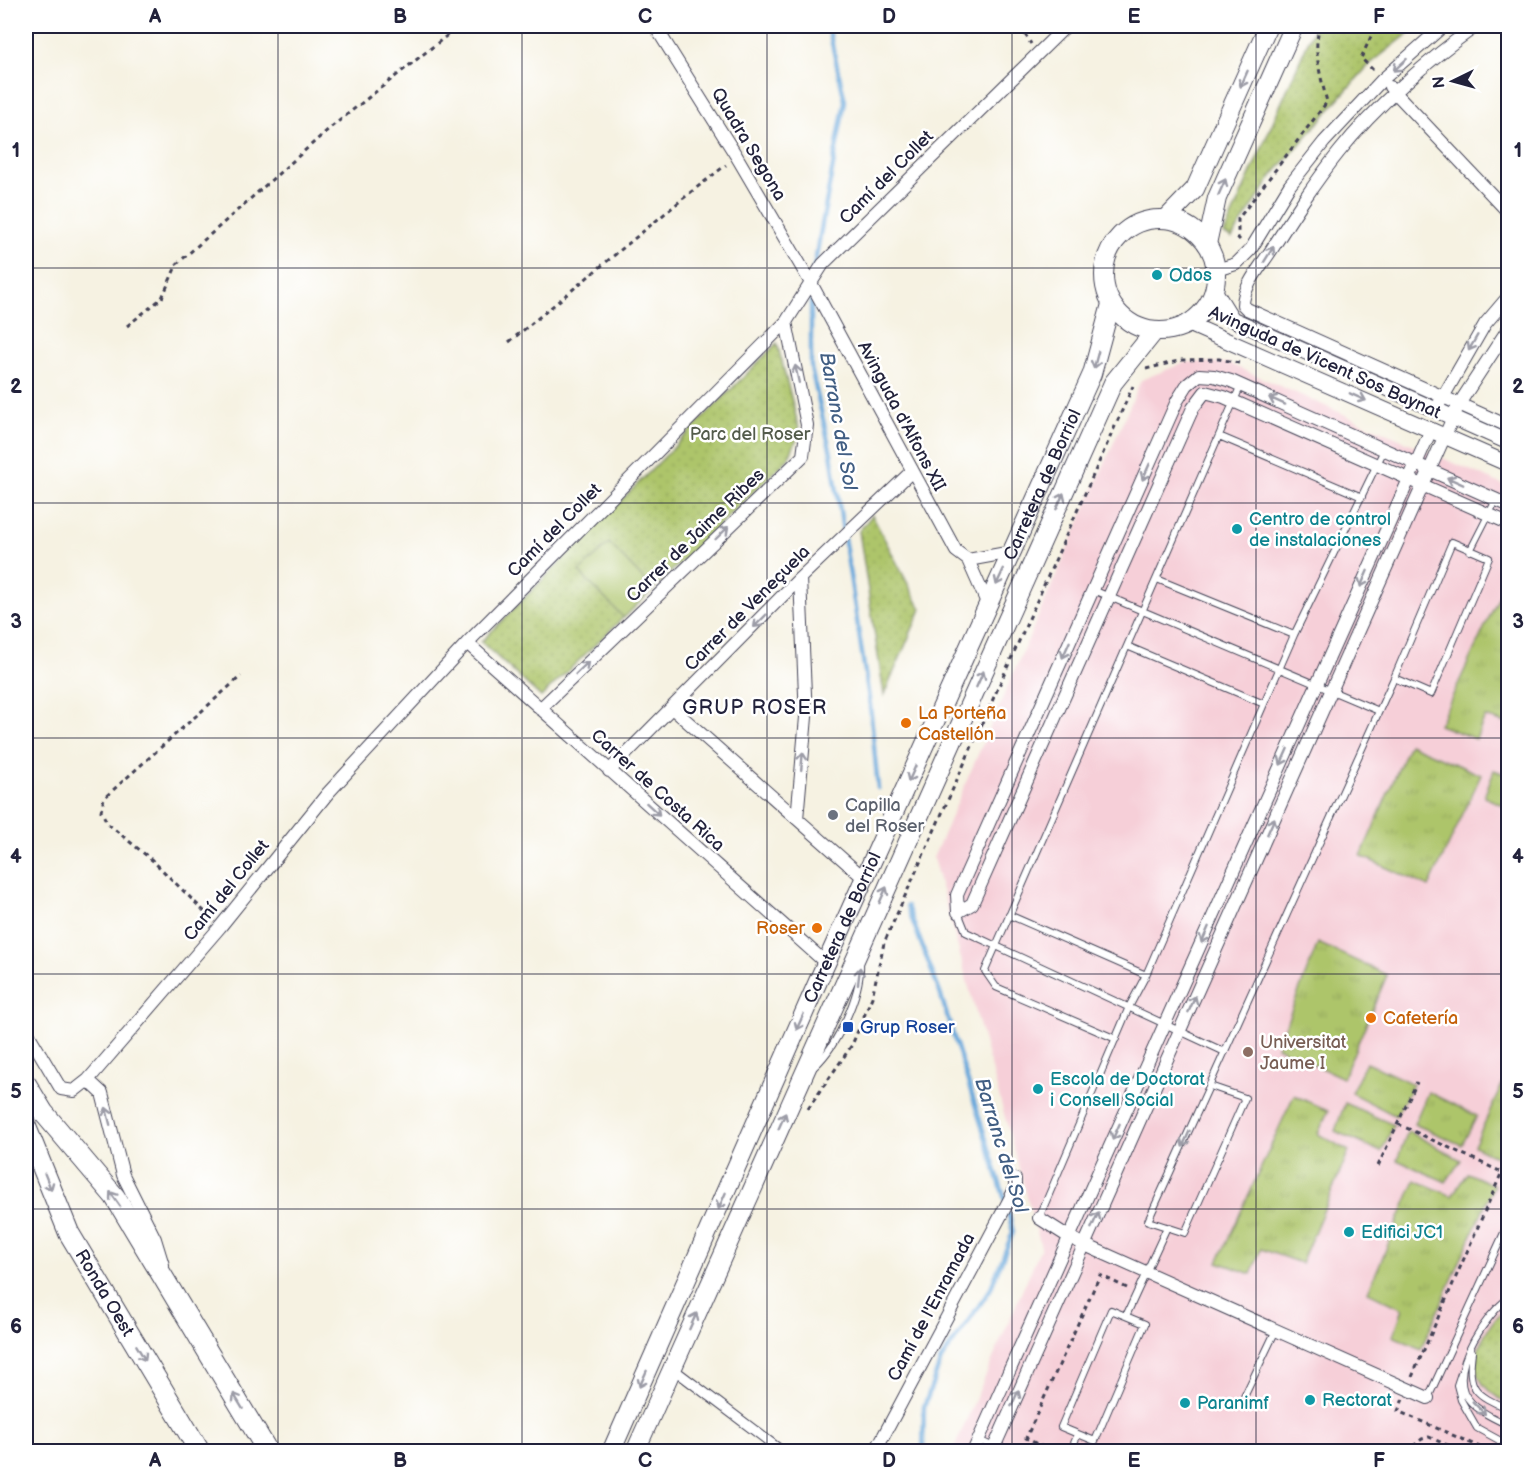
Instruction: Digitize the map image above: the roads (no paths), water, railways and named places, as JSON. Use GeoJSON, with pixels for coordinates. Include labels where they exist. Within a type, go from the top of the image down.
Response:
{"type":"FeatureCollection","features":[{"type":"Feature","properties":{"kind":"main road"},"geometry":{"type":"LineString","coordinates":[[1166,219],[1195,189],[1268,26]]}},
{"type":"Feature","properties":{"kind":"main road"},"geometry":{"type":"LineString","coordinates":[[1207,244],[1217,198],[1294,26]]}},
{"type":"Feature","properties":{"kind":"main road"},"geometry":{"type":"LineString","coordinates":[[1166,219],[1190,227],[1207,244],[1216,270],[1214,290],[1205,310],[1189,324],[1172,331],[1154,332],[1129,323],[1111,304],[1104,274],[1113,244],[1136,224],[1166,219]]}},
{"type":"Feature","properties":{"kind":"main road","name":"Carretera de Borriol"},"geometry":{"type":"LineString","coordinates":[[611,1452],[826,963],[1092,374],[1111,304]]}},
{"type":"Feature","properties":{"kind":"main road","name":"Carretera de Borriol"},"geometry":{"type":"LineString","coordinates":[[635,1452],[1113,383],[1154,332]]}},
{"type":"Feature","properties":{"kind":"main road"},"geometry":{"type":"LineString","coordinates":[[26,1084],[43,1112],[115,1197],[268,1452]]}},
{"type":"Feature","properties":{"kind":"main road","name":"Ronda Oest"},"geometry":{"type":"LineString","coordinates":[[26,1127],[69,1233],[200,1452]]}},
{"type":"Feature","properties":{"kind":"street","name":"Quadra Segona"},"geometry":{"type":"LineString","coordinates":[[656,26],[811,283]]}},
{"type":"Feature","properties":{"kind":"street","name":"Camí del Collet"},"geometry":{"type":"LineString","coordinates":[[88,1080],[220,927],[328,793],[467,643],[786,322],[823,264],[1066,26]]}},
{"type":"Feature","properties":{"kind":"street"},"geometry":{"type":"LineString","coordinates":[[1216,270],[1236,264],[1251,249],[1290,185],[1324,142],[1383,80],[1443,26]]}},
{"type":"Feature","properties":{"kind":"street"},"geometry":{"type":"LineString","coordinates":[[1394,92],[1476,26]]}},
{"type":"Feature","properties":{"kind":"street"},"geometry":{"type":"LineString","coordinates":[[1383,80],[1509,212]]}},
{"type":"Feature","properties":{"kind":"street","name":"Avinguda de Vicent Sos Baynat"},"geometry":{"type":"LineString","coordinates":[[1394,92],[1340,150],[1304,197],[1243,297],[1243,305],[1440,404]]}},
{"type":"Feature","properties":{"kind":"street","name":"Avinguda d'Alfons XII"},"geometry":{"type":"LineString","coordinates":[[811,283],[911,472],[956,551],[968,560],[988,605]]}},
{"type":"Feature","properties":{"kind":"street","name":"Avinguda de Vicent Sos Baynat"},"geometry":{"type":"LineString","coordinates":[[1214,290],[1232,319],[1456,411],[1509,442]]}},
{"type":"Feature","properties":{"kind":"street"},"geometry":{"type":"LineString","coordinates":[[1440,404],[1485,324],[1509,297]]}},
{"type":"Feature","properties":{"kind":"street","name":"Carrer de Jaime Ribes"},"geometry":{"type":"LineString","coordinates":[[540,709],[803,456],[807,425],[786,322]]}},
{"type":"Feature","properties":{"kind":"street","name":"Avinguda de Vicent Sos Baynat"},"geometry":{"type":"LineString","coordinates":[[1189,324],[1509,464]]}},
{"type":"Feature","properties":{"kind":"street"},"geometry":{"type":"LineString","coordinates":[[1456,411],[1509,329]]}},
{"type":"Feature","properties":{"kind":"street"},"geometry":{"type":"LineString","coordinates":[[1509,505],[1241,386],[1214,376],[1199,375],[1187,385],[1177,401],[957,895],[958,912],[972,904],[1193,408],[1205,392],[1234,401],[1509,523]]}},
{"type":"Feature","properties":{"kind":"street","name":"Avinguda de Vicent Sos Baynat"},"geometry":{"type":"LineString","coordinates":[[1438,433],[1456,411]]}},
{"type":"Feature","properties":{"kind":"street","name":"Avinguda de Vicent Sos Baynat"},"geometry":{"type":"LineString","coordinates":[[1456,411],[1509,426]]}},
{"type":"Feature","properties":{"kind":"street"},"geometry":{"type":"LineString","coordinates":[[976,1446],[1416,463],[1438,433]]}},
{"type":"Feature","properties":{"kind":"street"},"geometry":{"type":"LineString","coordinates":[[996,1450],[1430,470],[1438,433]]}},
{"type":"Feature","properties":{"kind":"street","name":"Carrer de Veneçuela"},"geometry":{"type":"LineString","coordinates":[[609,771],[800,578],[911,472]]}},
{"type":"Feature","properties":{"kind":"street"},"geometry":{"type":"LineString","coordinates":[[968,560],[1012,552]]}},
{"type":"Feature","properties":{"kind":"street"},"geometry":{"type":"LineString","coordinates":[[797,819],[806,717],[800,578]]}},
{"type":"Feature","properties":{"kind":"street"},"geometry":{"type":"LineString","coordinates":[[785,595],[800,618]]}},
{"type":"Feature","properties":{"kind":"street","name":"Carrer de Costa Rica"},"geometry":{"type":"LineString","coordinates":[[467,643],[826,963]]}},
{"type":"Feature","properties":{"kind":"street"},"geometry":{"type":"LineString","coordinates":[[672,708],[865,879]]}},
{"type":"Feature","properties":{"kind":"street"},"geometry":{"type":"LineString","coordinates":[[26,1030],[61,1089],[74,1090],[88,1080],[102,1093],[123,1175],[155,1239],[170,1289]]}},
{"type":"Feature","properties":{"kind":"street","name":"Camí de l'Enramada"},"geometry":{"type":"LineString","coordinates":[[874,1452],[1015,1189],[1015,1179]]}},
{"type":"Feature","properties":{"kind":"street"},"geometry":{"type":"LineString","coordinates":[[1040,1218],[1085,1245],[1431,1395]]}},
{"type":"Feature","properties":{"kind":"street"},"geometry":{"type":"LineString","coordinates":[[672,1368],[783,1452]]}},
{"type":"Feature","properties":{"kind":"lane"},"geometry":{"type":"LineString","coordinates":[[1116,1039],[996,987],[984,971],[1241,386]]}},
{"type":"Feature","properties":{"kind":"lane"},"geometry":{"type":"LineString","coordinates":[[1219,436],[1362,497]]}},
{"type":"Feature","properties":{"kind":"lane"},"geometry":{"type":"LineString","coordinates":[[1040,1218],[1116,1039],[1294,635],[1384,449]]}},
{"type":"Feature","properties":{"kind":"lane"},"geometry":{"type":"LineString","coordinates":[[1470,550],[1496,499]]}},
{"type":"Feature","properties":{"kind":"lane"},"geometry":{"type":"LineString","coordinates":[[1210,1086],[1245,1098],[1185,1233],[1148,1221],[1394,678],[1452,542],[1489,558],[1431,694],[1394,678]]}},
{"type":"Feature","properties":{"kind":"lane"},"geometry":{"type":"LineString","coordinates":[[1157,579],[1294,635]]}},
{"type":"Feature","properties":{"kind":"lane"},"geometry":{"type":"LineString","coordinates":[[1093,590],[1379,711]]}},
{"type":"Feature","properties":{"kind":"lane"},"geometry":{"type":"LineString","coordinates":[[1127,646],[1264,704]]}},
{"type":"Feature","properties":{"kind":"lane"},"geometry":{"type":"LineString","coordinates":[[958,912],[966,932],[1225,1052]]}},
{"type":"Feature","properties":{"kind":"lane"},"geometry":{"type":"LineString","coordinates":[[1009,915],[1146,975]]}},
{"type":"Feature","properties":{"kind":"lane"},"geometry":{"type":"LineString","coordinates":[[1431,1395],[1509,1224]]}},
{"type":"Feature","properties":{"kind":"lane"},"geometry":{"type":"LineString","coordinates":[[1126,1316],[1167,1227]]}},
{"type":"Feature","properties":{"kind":"lane"},"geometry":{"type":"LineString","coordinates":[[1509,1298],[1489,1316],[1474,1339],[1457,1385],[1461,1400],[1477,1428],[1509,1445]]}},
{"type":"Feature","properties":{"kind":"lane"},"geometry":{"type":"LineString","coordinates":[[1111,1310],[1126,1316],[1145,1324],[1095,1441],[1061,1427],[1111,1310]]}},
{"type":"Feature","properties":{"kind":"lane"},"geometry":{"type":"LineString","coordinates":[[1244,1397],[1276,1329]]}},
{"type":"Feature","properties":{"kind":"lane"},"geometry":{"type":"LineString","coordinates":[[1474,1339],[1469,1371],[1473,1388],[1488,1400],[1509,1409]]}},
{"type":"Feature","properties":{"kind":"lane"},"geometry":{"type":"LineString","coordinates":[[1462,1370],[1464,1392],[1483,1413],[1509,1425]]}},
{"type":"Feature","properties":{"kind":"lane"},"geometry":{"type":"LineString","coordinates":[[1070,1452],[1078,1434]]}},
{"type":"Feature","properties":{"kind":"lane"},"geometry":{"type":"LineString","coordinates":[[976,1446],[996,1450]]}},
{"type":"Feature","properties":{"kind":"waterway","name":"Barranc del Sol"},"geometry":{"type":"LineString","coordinates":[[813,273],[845,101],[828,26]]}},
{"type":"Feature","properties":{"kind":"waterway","name":"Barranc del Sol"},"geometry":{"type":"LineString","coordinates":[[811,290],[811,368],[831,453],[870,705],[878,788]]}},
{"type":"Feature","properties":{"kind":"waterway","name":"Barranc del Sol"},"geometry":{"type":"LineString","coordinates":[[907,906],[940,993],[1013,1232],[990,1290],[941,1360],[924,1407],[923,1452]]}},
{"type":"Feature","properties":{"kind":"place","name":"Odos"},"geometry":{"type":"Point","coordinates":[1157,275]}},
{"type":"Feature","properties":{"kind":"place","name":"Centro de control de instalaciones"},"geometry":{"type":"Point","coordinates":[1237,529]}},
{"type":"Feature","properties":{"kind":"place","name":"La Porteña Castellón"},"geometry":{"type":"Point","coordinates":[906,723]}},
{"type":"Feature","properties":{"kind":"place","name":"Capilla del Roser"},"geometry":{"type":"Point","coordinates":[833,815]}},
{"type":"Feature","properties":{"kind":"place","name":"Roser"},"geometry":{"type":"Point","coordinates":[817,928]}},
{"type":"Feature","properties":{"kind":"place","name":"Cafetería"},"geometry":{"type":"Point","coordinates":[1371,1018]}},
{"type":"Feature","properties":{"kind":"place","name":"Grup Roser"},"geometry":{"type":"Point","coordinates":[848,1027]}},
{"type":"Feature","properties":{"kind":"place","name":"Universitat Jaume I"},"geometry":{"type":"Point","coordinates":[1248,1052]}},
{"type":"Feature","properties":{"kind":"place","name":"Escola de Doctorat i Consell Social"},"geometry":{"type":"Point","coordinates":[1038,1089]}},
{"type":"Feature","properties":{"kind":"place","name":"Edifici JC1"},"geometry":{"type":"Point","coordinates":[1349,1232]}},
{"type":"Feature","properties":{"kind":"place","name":"Rectorat"},"geometry":{"type":"Point","coordinates":[1310,1400]}},
{"type":"Feature","properties":{"kind":"place","name":"Paranimf"},"geometry":{"type":"Point","coordinates":[1185,1403]}},
{"type":"Feature","properties":{"kind":"district","name":"GRUP ROSER"},"geometry":{"type":"Point","coordinates":[755,707]}},
{"type":"Feature","properties":{"kind":"park label","name":"Parc del Roser"},"geometry":{"type":"Point","coordinates":[750,434]}}]}
